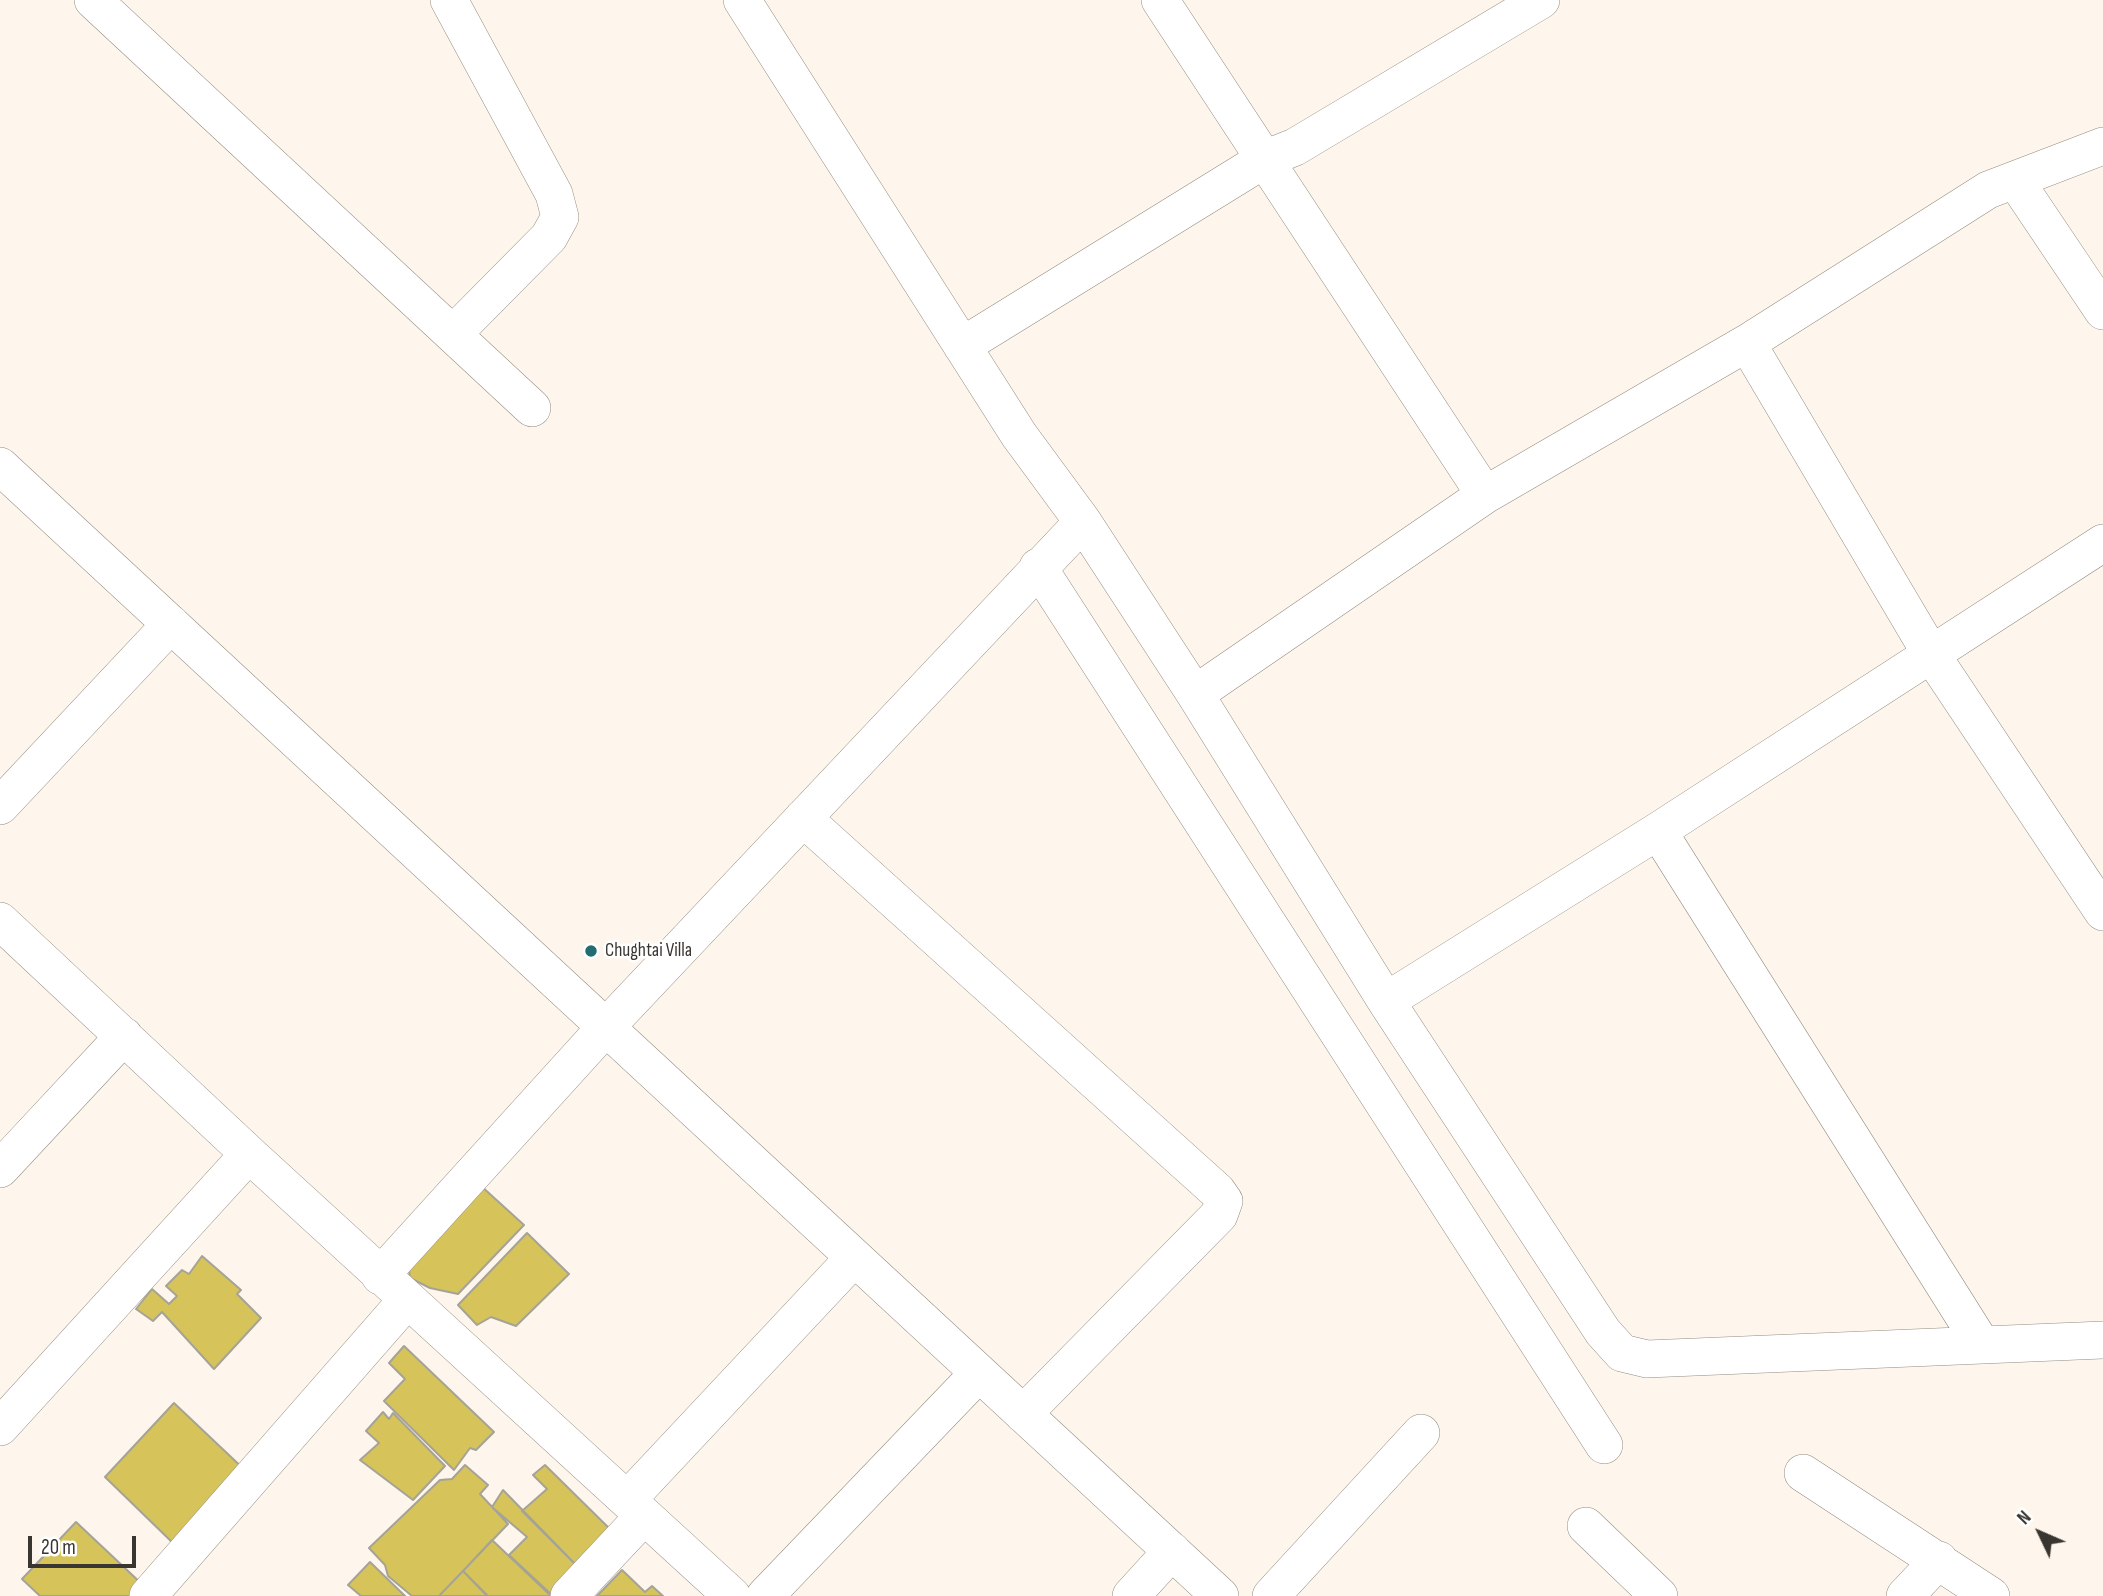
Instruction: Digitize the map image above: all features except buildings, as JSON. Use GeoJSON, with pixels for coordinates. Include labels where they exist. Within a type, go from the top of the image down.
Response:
{"type":"FeatureCollection","features":[{"type":"Feature","properties":{"kind":"street"},"geometry":{"type":"LineString","coordinates":[[93,0],[532,408]]}},
{"type":"Feature","properties":{"kind":"street"},"geometry":{"type":"LineString","coordinates":[[449,0],[554,194],[560,217],[549,237],[454,333]]}},
{"type":"Feature","properties":{"kind":"street"},"geometry":{"type":"LineString","coordinates":[[742,0],[1019,435],[1083,522],[1195,694],[1386,1001],[1603,1332],[1622,1353],[1647,1359],[2103,1340]]}},
{"type":"Feature","properties":{"kind":"street"},"geometry":{"type":"LineString","coordinates":[[1160,0],[1485,495]]}},
{"type":"Feature","properties":{"kind":"street"},"geometry":{"type":"LineString","coordinates":[[962,346],[1265,159],[1295,147],[1541,0]]}},
{"type":"Feature","properties":{"kind":"street"},"geometry":{"type":"LineString","coordinates":[[1195,694],[1485,495],[1747,343],[1989,190],[2103,146]]}},
{"type":"Feature","properties":{"kind":"street"},"geometry":{"type":"LineString","coordinates":[[2015,180],[2103,311]]}},
{"type":"Feature","properties":{"kind":"street"},"geometry":{"type":"LineString","coordinates":[[1747,343],[1931,654],[2103,912]]}},
{"type":"Feature","properties":{"kind":"street"},"geometry":{"type":"LineString","coordinates":[[0,466],[1220,1596]]}},
{"type":"Feature","properties":{"kind":"street"},"geometry":{"type":"LineString","coordinates":[[380,1276],[606,1027],[1083,522]]}},
{"type":"Feature","properties":{"kind":"street"},"geometry":{"type":"LineString","coordinates":[[1386,1001],[1658,831],[2103,543]]}},
{"type":"Feature","properties":{"kind":"street"},"geometry":{"type":"LineString","coordinates":[[1038,567],[1604,1445]]}},
{"type":"Feature","properties":{"kind":"street"},"geometry":{"type":"LineString","coordinates":[[0,806],[171,624]]}},
{"type":"Feature","properties":{"kind":"street"},"geometry":{"type":"LineString","coordinates":[[803,818],[1224,1200],[1219,1215],[1023,1414]]}},
{"type":"Feature","properties":{"kind":"street"},"geometry":{"type":"LineString","coordinates":[[1658,831],[1982,1345]]}},
{"type":"Feature","properties":{"kind":"street"},"geometry":{"type":"LineString","coordinates":[[0,920],[380,1276],[732,1596]]}},
{"type":"Feature","properties":{"kind":"street"},"geometry":{"type":"LineString","coordinates":[[0,1169],[124,1036]]}},
{"type":"Feature","properties":{"kind":"street"},"geometry":{"type":"LineString","coordinates":[[0,1427],[249,1154]]}},
{"type":"Feature","properties":{"kind":"street"},"geometry":{"type":"LineString","coordinates":[[569,1596],[636,1508],[854,1258]]}},
{"type":"Feature","properties":{"kind":"street"},"geometry":{"type":"LineString","coordinates":[[148,1596],[407,1300]]}},
{"type":"Feature","properties":{"kind":"street"},"geometry":{"type":"LineString","coordinates":[[765,1596],[979,1373]]}},
{"type":"Feature","properties":{"kind":"street"},"geometry":{"type":"LineString","coordinates":[[1271,1596],[1421,1433]]}},
{"type":"Feature","properties":{"kind":"street"},"geometry":{"type":"LineString","coordinates":[[1803,1472],[1991,1596]]}},
{"type":"Feature","properties":{"kind":"street"},"geometry":{"type":"LineString","coordinates":[[1586,1527],[1659,1596]]}},
{"type":"Feature","properties":{"kind":"street"},"geometry":{"type":"LineString","coordinates":[[1131,1596],[1172,1551]]}},
{"type":"Feature","properties":{"kind":"street"},"geometry":{"type":"LineString","coordinates":[[1905,1596],[1939,1560]]}},
{"type":"Feature","properties":{"kind":"place","name":"Chughtai Villa"},"geometry":{"type":"Point","coordinates":[591,951]}}]}
